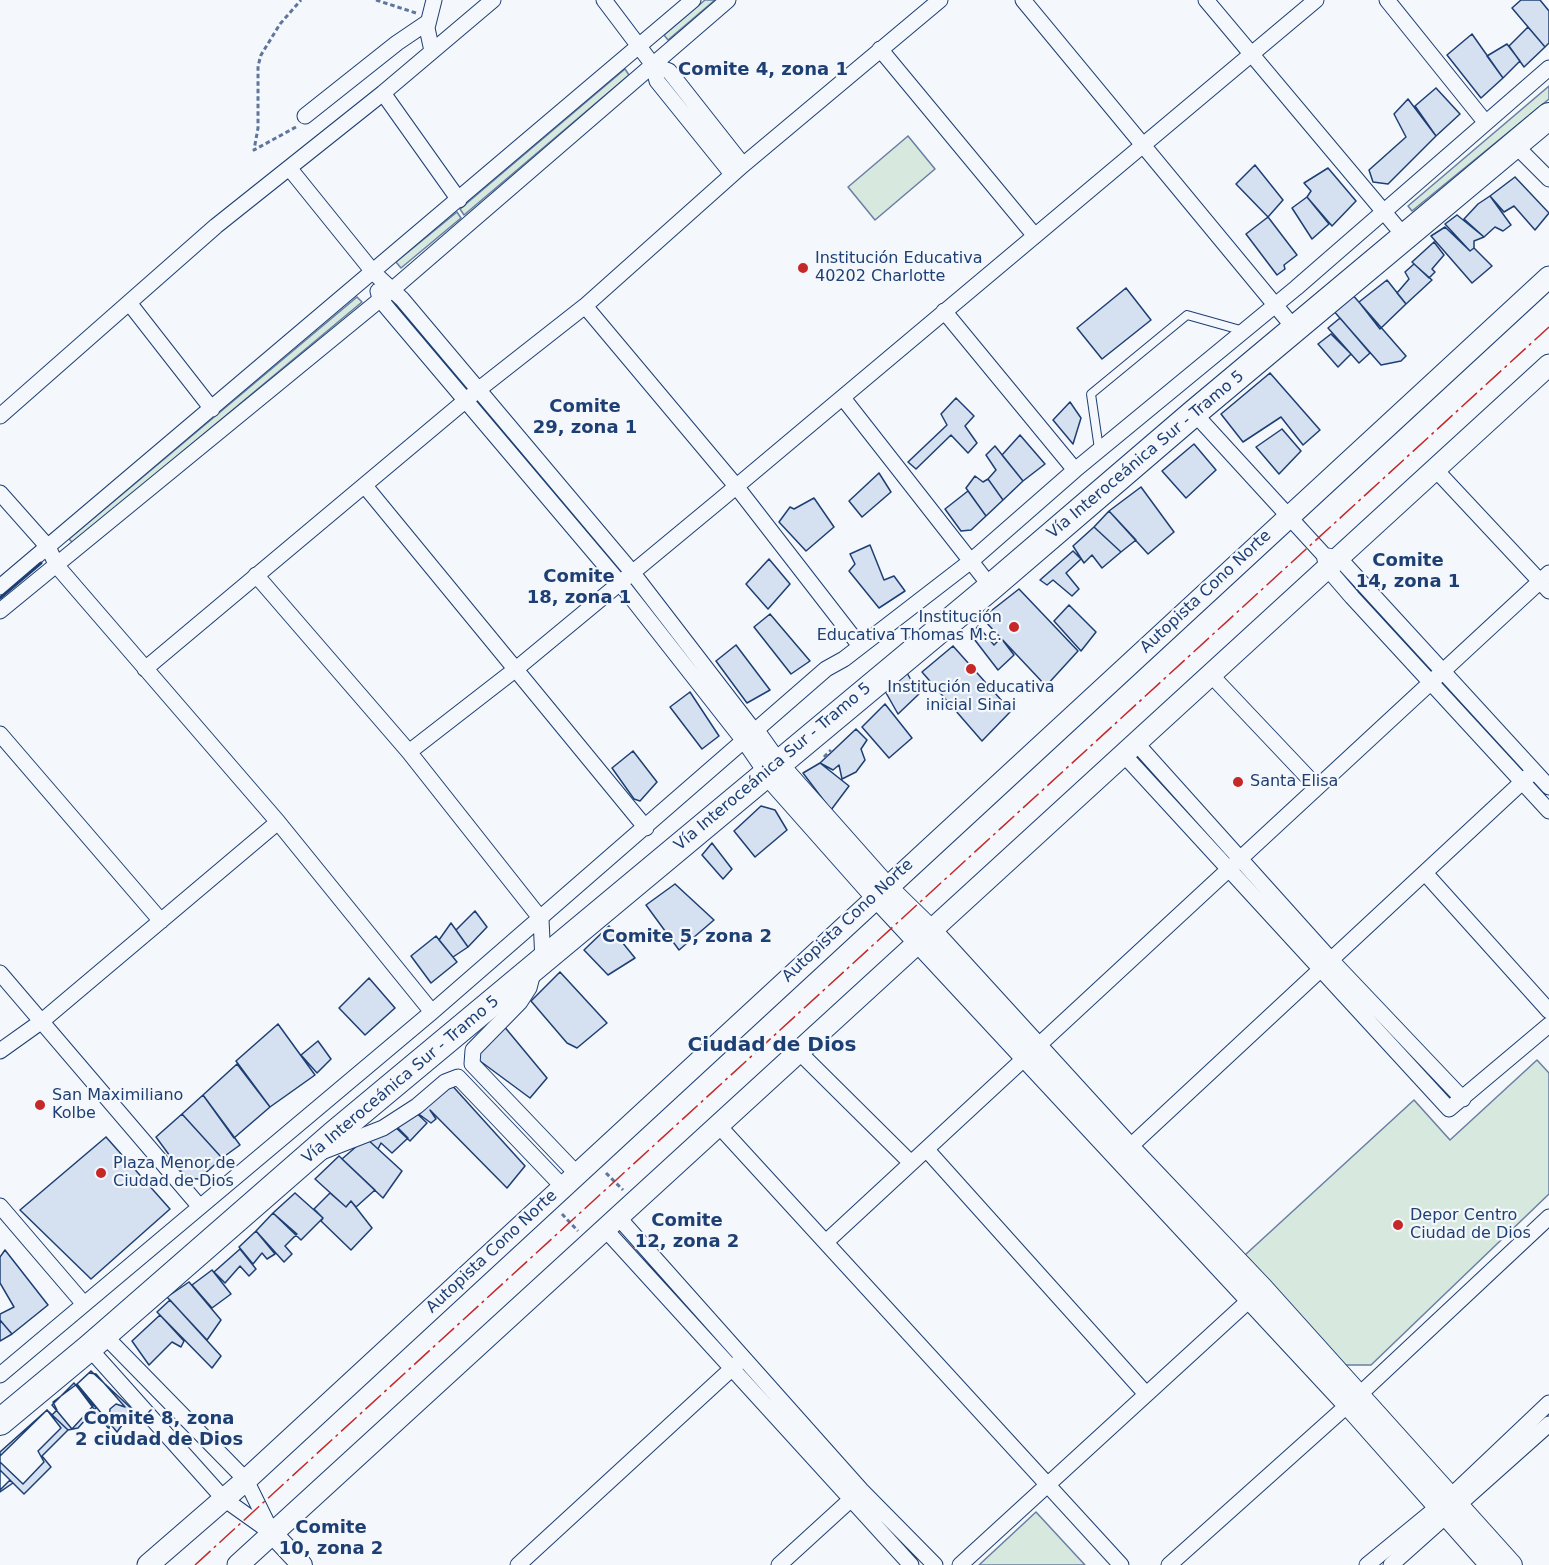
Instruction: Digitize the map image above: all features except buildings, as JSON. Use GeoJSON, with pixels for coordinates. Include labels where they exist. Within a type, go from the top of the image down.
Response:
{"type":"FeatureCollection","features":[{"type":"Feature","properties":{"kind":"highway","name":"Vía Interoceánica Sur - Tramo 5"},"geometry":{"type":"LineString","coordinates":[[0,1422],[97,1341],[309,1156],[991,587],[1194,413],[1549,116]]}},
{"type":"Feature","properties":{"kind":"main road","name":"Autopista Cono Norte"},"geometry":{"type":"LineString","coordinates":[[148,1565],[246,1480],[880,891],[1549,277]]}},
{"type":"Feature","properties":{"kind":"main road"},"geometry":{"type":"LineString","coordinates":[[238,1565],[1131,749],[1330,561],[1546,375]]}},
{"type":"Feature","properties":{"kind":"street"},"geometry":{"type":"LineString","coordinates":[[432,51],[428,19],[434,0]]}},
{"type":"Feature","properties":{"kind":"street"},"geometry":{"type":"LineString","coordinates":[[0,416],[216,226],[290,169],[493,0]]}},
{"type":"Feature","properties":{"kind":"street"},"geometry":{"type":"LineString","coordinates":[[604,0],[653,65],[657,81],[738,169]]}},
{"type":"Feature","properties":{"kind":"street"},"geometry":{"type":"LineString","coordinates":[[0,587],[374,273],[693,0]]}},
{"type":"Feature","properties":{"kind":"street"},"geometry":{"type":"LineString","coordinates":[[0,611],[393,289],[728,0]]}},
{"type":"Feature","properties":{"kind":"street"},"geometry":{"type":"LineString","coordinates":[[145,669],[478,390],[585,306],[738,169],[940,0]]}},
{"type":"Feature","properties":{"kind":"street"},"geometry":{"type":"LineString","coordinates":[[1023,0],[1295,329]]}},
{"type":"Feature","properties":{"kind":"street"},"geometry":{"type":"LineString","coordinates":[[1206,0],[1405,237]]}},
{"type":"Feature","properties":{"kind":"street"},"geometry":{"type":"LineString","coordinates":[[409,752],[516,669],[620,583],[843,398],[1251,52],[1316,0]]}},
{"type":"Feature","properties":{"kind":"street"},"geometry":{"type":"LineString","coordinates":[[1387,0],[1486,123]]}},
{"type":"Feature","properties":{"kind":"street"},"geometry":{"type":"LineString","coordinates":[[305,116],[428,19]]}},
{"type":"Feature","properties":{"kind":"street"},"geometry":{"type":"LineString","coordinates":[[880,49],[1035,236]]}},
{"type":"Feature","properties":{"kind":"street"},"geometry":{"type":"LineString","coordinates":[[0,1375],[541,919],[826,669],[844,659],[971,561],[1075,470],[1384,212],[1549,68]]}},
{"type":"Feature","properties":{"kind":"street"},"geometry":{"type":"LineString","coordinates":[[383,93],[459,200]]}},
{"type":"Feature","properties":{"kind":"street"},"geometry":{"type":"LineString","coordinates":[[1515,145],[1549,178]]}},
{"type":"Feature","properties":{"kind":"street"},"geometry":{"type":"LineString","coordinates":[[290,169],[374,273],[393,289],[632,572],[772,768],[880,891],[926,936],[1354,1399],[1449,1506],[1512,1565]]}},
{"type":"Feature","properties":{"kind":"street"},"geometry":{"type":"LineString","coordinates":[[374,273],[380,299],[750,736]]}},
{"type":"Feature","properties":{"kind":"street"},"geometry":{"type":"LineString","coordinates":[[130,304],[212,408]]}},
{"type":"Feature","properties":{"kind":"street"},"geometry":{"type":"LineString","coordinates":[[585,306],[736,486],[860,646]]}},
{"type":"Feature","properties":{"kind":"street"},"geometry":{"type":"LineString","coordinates":[[945,311],[1075,470]]}},
{"type":"Feature","properties":{"kind":"street"},"geometry":{"type":"LineString","coordinates":[[843,398],[991,587]]}},
{"type":"Feature","properties":{"kind":"street"},"geometry":{"type":"LineString","coordinates":[[1194,413],[1436,676],[1549,787]]}},
{"type":"Feature","properties":{"kind":"street"},"geometry":{"type":"LineString","coordinates":[[827,1241],[1436,676],[1546,582],[1435,469]]}},
{"type":"Feature","properties":{"kind":"street"},"geometry":{"type":"LineString","coordinates":[[365,486],[646,828]]}},
{"type":"Feature","properties":{"kind":"street"},"geometry":{"type":"LineString","coordinates":[[0,493],[48,547],[57,566],[278,822],[432,1012]]}},
{"type":"Feature","properties":{"kind":"street"},"geometry":{"type":"LineString","coordinates":[[256,575],[409,752],[541,919],[538,965],[529,988],[520,1002],[473,1050],[472,1064],[563,1187]]}},
{"type":"Feature","properties":{"kind":"street"},"geometry":{"type":"LineString","coordinates":[[1211,675],[1317,787]]}},
{"type":"Feature","properties":{"kind":"street"},"geometry":{"type":"LineString","coordinates":[[1436,676],[1549,811]]}},
{"type":"Feature","properties":{"kind":"street"},"geometry":{"type":"LineString","coordinates":[[0,734],[161,921]]}},
{"type":"Feature","properties":{"kind":"street"},"geometry":{"type":"LineString","coordinates":[[1131,749],[1327,966],[1463,1098],[1549,1024]]}},
{"type":"Feature","properties":{"kind":"street"},"geometry":{"type":"LineString","coordinates":[[1124,1152],[1327,966],[1534,771]]}},
{"type":"Feature","properties":{"kind":"street"},"geometry":{"type":"LineString","coordinates":[[0,1051],[42,1021],[278,822]]}},
{"type":"Feature","properties":{"kind":"street"},"geometry":{"type":"LineString","coordinates":[[1425,873],[1549,1011]]}},
{"type":"Feature","properties":{"kind":"street"},"geometry":{"type":"LineString","coordinates":[[0,973],[200,1207]]}},
{"type":"Feature","properties":{"kind":"street"},"geometry":{"type":"LineString","coordinates":[[800,1053],[911,1163]]}},
{"type":"Feature","properties":{"kind":"street"},"geometry":{"type":"LineString","coordinates":[[309,1156],[383,1128],[417,1106],[445,1082],[458,1077],[563,1187]]}},
{"type":"Feature","properties":{"kind":"street"},"geometry":{"type":"LineString","coordinates":[[719,1126],[827,1241],[1121,1565]]}},
{"type":"Feature","properties":{"kind":"street"},"geometry":{"type":"LineString","coordinates":[[927,1150],[1146,1394]]}},
{"type":"Feature","properties":{"kind":"street"},"geometry":{"type":"LineString","coordinates":[[0,1206],[84,1304]]}},
{"type":"Feature","properties":{"kind":"street"},"geometry":{"type":"LineString","coordinates":[[1169,1565],[1354,1399],[1549,1218]]}},
{"type":"Feature","properties":{"kind":"street"},"geometry":{"type":"LineString","coordinates":[[604,1229],[745,1357],[911,1565]]}},
{"type":"Feature","properties":{"kind":"street"},"geometry":{"type":"LineString","coordinates":[[604,1229],[733,1368],[856,1494],[935,1565]]}},
{"type":"Feature","properties":{"kind":"street"},"geometry":{"type":"LineString","coordinates":[[960,1565],[1257,1294]]}},
{"type":"Feature","properties":{"kind":"street"},"geometry":{"type":"LineString","coordinates":[[97,1341],[246,1480],[272,1533]]}},
{"type":"Feature","properties":{"kind":"street"},"geometry":{"type":"LineString","coordinates":[[97,1341],[224,1499],[272,1533],[302,1565]]}},
{"type":"Feature","properties":{"kind":"street"},"geometry":{"type":"LineString","coordinates":[[518,1565],[745,1357]]}},
{"type":"Feature","properties":{"kind":"street"},"geometry":{"type":"LineString","coordinates":[[1391,1565],[1549,1403]]}},
{"type":"Feature","properties":{"kind":"street"},"geometry":{"type":"LineString","coordinates":[[1367,1565],[1449,1506],[1549,1424]]}},
{"type":"Feature","properties":{"kind":"street"},"geometry":{"type":"LineString","coordinates":[[779,1565],[856,1494]]}},
{"type":"Feature","properties":{"kind":"street"},"geometry":{"type":"LineString","coordinates":[[1449,1506],[1490,1565]]}},
{"type":"Feature","properties":{"kind":"lane"},"geometry":{"type":"LineString","coordinates":[[1100,450],[1091,394],[1117,372],[1187,315],[1244,331]]}},
{"type":"Feature","properties":{"kind":"path"},"geometry":{"type":"LineString","coordinates":[[302,0],[280,24],[261,55],[258,66],[258,128],[254,150],[277,140],[300,124],[305,116]]}},
{"type":"Feature","properties":{"kind":"path"},"geometry":{"type":"LineString","coordinates":[[376,0],[428,19]]}},
{"type":"Feature","properties":{"kind":"path"},"geometry":{"type":"LineString","coordinates":[[593,1159],[635,1202]]}},
{"type":"Feature","properties":{"kind":"path"},"geometry":{"type":"LineString","coordinates":[[563,1187],[604,1229]]}},
{"type":"Feature","properties":{"kind":"shaded area"},"geometry":{"type":"Polygon","coordinates":[[[705,0],[715,0],[668,40],[664,35],[705,0]]]}},
{"type":"Feature","properties":{"kind":"shaded area"},"geometry":{"type":"Polygon","coordinates":[[[625,69],[629,75],[464,215],[460,209],[625,69]]]}},
{"type":"Feature","properties":{"kind":"shaded area"},"geometry":{"type":"Polygon","coordinates":[[[1549,86],[1549,99],[1412,211],[1408,206],[1549,86]]]}},
{"type":"Feature","properties":{"kind":"shaded area"},"geometry":{"type":"Polygon","coordinates":[[[908,136],[935,169],[875,220],[848,187],[908,136]]]}},
{"type":"Feature","properties":{"kind":"shaded area"},"geometry":{"type":"Polygon","coordinates":[[[457,212],[461,218],[401,268],[396,262],[457,212]]]}},
{"type":"Feature","properties":{"kind":"shaded area"},"geometry":{"type":"Polygon","coordinates":[[[357,297],[362,302],[73,543],[69,539],[357,297]]]}},
{"type":"Feature","properties":{"kind":"shaded area","name":"Depor Centro Ciudad de Dios"},"geometry":{"type":"Polygon","coordinates":[[[1537,1060],[1549,1073],[1549,1194],[1371,1365],[1342,1365],[1245,1255],[1414,1100],[1450,1140],[1537,1060]]]}},
{"type":"Feature","properties":{"kind":"shaded area"},"geometry":{"type":"Polygon","coordinates":[[[1036,1512],[1085,1565],[979,1565],[1036,1512]]]}},
{"type":"Feature","properties":{"kind":"wall"},"geometry":{"type":"LineString","coordinates":[[0,598],[41,563]]}},
{"type":"Feature","properties":{"kind":"power"},"geometry":{"type":"LineString","coordinates":[[195,1565],[1549,327]]}},
{"type":"Feature","properties":{"kind":"place","name":"Institución Educativa 40202 Charlotte"},"geometry":{"type":"Point","coordinates":[803,268]}},
{"type":"Feature","properties":{"kind":"place","name":"Institución Educativa Thomas M.c."},"geometry":{"type":"Point","coordinates":[1014,627]}},
{"type":"Feature","properties":{"kind":"place","name":"Institución educativa inicial Sinai"},"geometry":{"type":"Point","coordinates":[971,669]}},
{"type":"Feature","properties":{"kind":"place","name":"Santa Elisa"},"geometry":{"type":"Point","coordinates":[1238,782]}},
{"type":"Feature","properties":{"kind":"place","name":"San Maximiliano Kolbe"},"geometry":{"type":"Point","coordinates":[40,1105]}},
{"type":"Feature","properties":{"kind":"place","name":"Plaza Menor de Ciudad de Dios"},"geometry":{"type":"Point","coordinates":[101,1173]}},
{"type":"Feature","properties":{"kind":"place","name":"Depor Centro Ciudad de Dios"},"geometry":{"type":"Point","coordinates":[1398,1225]}},
{"type":"Feature","properties":{"kind":"district","name":"Comite 4, zona 1"},"geometry":{"type":"Point","coordinates":[763,70]}},
{"type":"Feature","properties":{"kind":"district","name":"Comite 29, zona 1"},"geometry":{"type":"Point","coordinates":[585,417]}},
{"type":"Feature","properties":{"kind":"district","name":"Comite 14, zona 1"},"geometry":{"type":"Point","coordinates":[1408,571]}},
{"type":"Feature","properties":{"kind":"district","name":"Comite 18, zona 1"},"geometry":{"type":"Point","coordinates":[579,587]}},
{"type":"Feature","properties":{"kind":"district","name":"Comite 5, zona 2"},"geometry":{"type":"Point","coordinates":[687,937]}},
{"type":"Feature","properties":{"kind":"district","name":"Ciudad de Dios"},"geometry":{"type":"Point","coordinates":[772,1046]}},
{"type":"Feature","properties":{"kind":"district","name":"Comite 12, zona 2"},"geometry":{"type":"Point","coordinates":[687,1231]}},
{"type":"Feature","properties":{"kind":"district","name":"Comité 8, zona 2 ciudad de Dios"},"geometry":{"type":"Point","coordinates":[159,1429]}},
{"type":"Feature","properties":{"kind":"district","name":"Comite 10, zona 2"},"geometry":{"type":"Point","coordinates":[331,1538]}}]}
